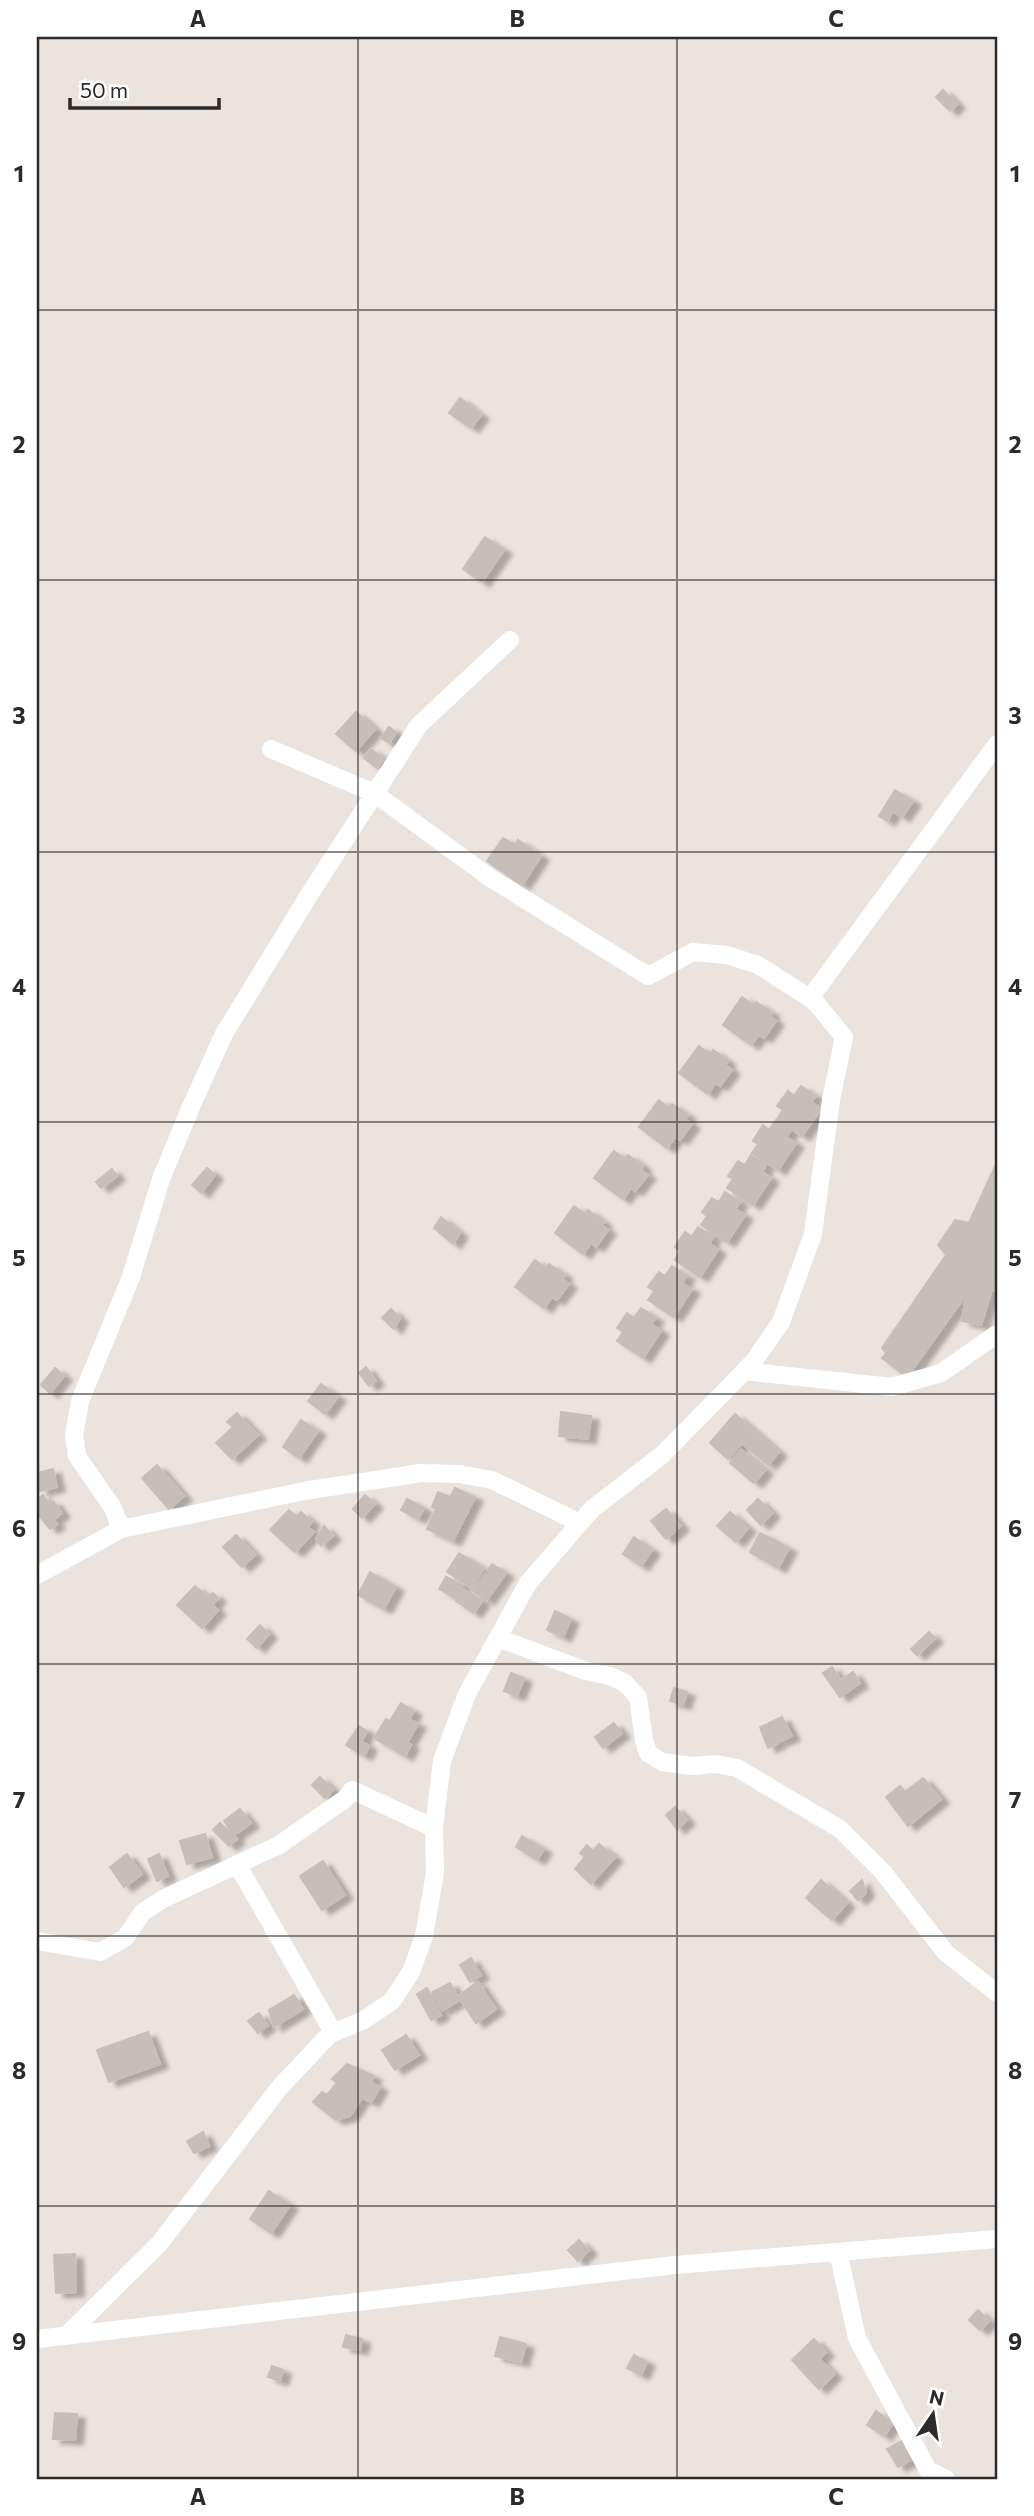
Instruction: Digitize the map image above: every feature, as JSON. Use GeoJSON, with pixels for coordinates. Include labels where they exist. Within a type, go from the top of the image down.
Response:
{"type":"FeatureCollection","features":[{"type":"Feature","properties":{"kind":"street"},"geometry":{"type":"LineString","coordinates":[[121,1529],[113,1508],[77,1456],[74,1435],[80,1401],[131,1278],[161,1179],[224,1034],[419,725],[510,640]]}},
{"type":"Feature","properties":{"kind":"street"},"geometry":{"type":"LineString","coordinates":[[810,998],[997,744]]}},
{"type":"Feature","properties":{"kind":"street"},"geometry":{"type":"LineString","coordinates":[[66,2336],[159,2244],[280,2087],[333,2032],[364,2020],[392,2001],[411,1972],[424,1936],[435,1873],[434,1828],[442,1761],[467,1694],[528,1583],[592,1509],[662,1455],[744,1371],[781,1322],[813,1234],[831,1100],[844,1037],[810,998],[758,965],[727,955],[693,952],[648,976],[489,877],[374,793],[271,749]]}},
{"type":"Feature","properties":{"kind":"street"},"geometry":{"type":"LineString","coordinates":[[744,1371],[892,1387],[942,1373],[997,1334]]}},
{"type":"Feature","properties":{"kind":"street"},"geometry":{"type":"LineString","coordinates":[[37,1576],[121,1529],[304,1491],[421,1473],[459,1474],[492,1480],[580,1523]]}},
{"type":"Feature","properties":{"kind":"street"},"geometry":{"type":"LineString","coordinates":[[498,1638],[625,1683],[638,1697],[644,1740],[649,1753],[662,1762],[692,1766],[716,1764],[737,1768],[840,1829],[883,1872],[946,1953],[997,1993]]}},
{"type":"Feature","properties":{"kind":"street"},"geometry":{"type":"LineString","coordinates":[[37,1941],[100,1952],[125,1938],[143,1912],[163,1899],[279,1845],[345,1799],[352,1790],[434,1828]]}},
{"type":"Feature","properties":{"kind":"street"},"geometry":{"type":"LineString","coordinates":[[237,1864],[333,2032]]}},
{"type":"Feature","properties":{"kind":"street"},"geometry":{"type":"LineString","coordinates":[[37,2339],[675,2265],[997,2239]]}},
{"type":"Feature","properties":{"kind":"street"},"geometry":{"type":"LineString","coordinates":[[838,2252],[857,2338],[925,2475],[946,2479]]}},
{"type":"Feature","properties":{"kind":"building"},"geometry":{"type":"Polygon","coordinates":[[[943,90],[957,104],[950,111],[936,97],[943,90]]]}},
{"type":"Feature","properties":{"kind":"building"},"geometry":{"type":"Polygon","coordinates":[[[460,398],[481,415],[471,428],[449,413],[460,398]]]}},
{"type":"Feature","properties":{"kind":"building"},"geometry":{"type":"Polygon","coordinates":[[[485,537],[504,550],[482,582],[463,569],[485,537]]]}},
{"type":"Feature","properties":{"kind":"building"},"geometry":{"type":"Polygon","coordinates":[[[356,712],[375,729],[356,751],[336,734],[356,712]]]}},
{"type":"Feature","properties":{"kind":"building"},"geometry":{"type":"Polygon","coordinates":[[[389,727],[396,732],[389,743],[381,738],[389,727]]]}},
{"type":"Feature","properties":{"kind":"building"},"geometry":{"type":"Polygon","coordinates":[[[371,749],[384,759],[377,768],[364,758],[371,749]]]}},
{"type":"Feature","properties":{"kind":"building"},"geometry":{"type":"Polygon","coordinates":[[[895,790],[913,801],[902,817],[893,811],[887,821],[879,816],[895,790]]]}},
{"type":"Feature","properties":{"kind":"building"},"geometry":{"type":"Polygon","coordinates":[[[503,838],[515,845],[518,840],[541,856],[522,885],[487,861],[503,838]]]}},
{"type":"Feature","properties":{"kind":"building"},"geometry":{"type":"Polygon","coordinates":[[[742,997],[753,1005],[756,1002],[772,1013],[769,1016],[776,1021],[764,1038],[759,1035],[751,1045],[723,1025],[742,997]]]}},
{"type":"Feature","properties":{"kind":"building"},"geometry":{"type":"Polygon","coordinates":[[[699,1046],[710,1054],[713,1050],[728,1061],[725,1065],[732,1070],[720,1086],[715,1083],[708,1094],[679,1073],[699,1046]]]}},
{"type":"Feature","properties":{"kind":"building"},"geometry":{"type":"Polygon","coordinates":[[[801,1086],[816,1096],[811,1102],[821,1109],[802,1136],[777,1119],[783,1110],[777,1106],[788,1091],[794,1096],[801,1086]]]}},
{"type":"Feature","properties":{"kind":"building"},"geometry":{"type":"Polygon","coordinates":[[[659,1100],[669,1108],[672,1104],[688,1115],[685,1119],[692,1124],[680,1140],[675,1137],[667,1148],[639,1127],[659,1100]]]}},
{"type":"Feature","properties":{"kind":"building"},"geometry":{"type":"Polygon","coordinates":[[[776,1120],[791,1130],[786,1137],[796,1143],[778,1170],[752,1153],[758,1144],[753,1141],[763,1125],[769,1130],[776,1120]]]}},
{"type":"Feature","properties":{"kind":"building"},"geometry":{"type":"Polygon","coordinates":[[[614,1151],[625,1159],[628,1155],[643,1166],[641,1170],[648,1175],[635,1191],[631,1188],[623,1199],[594,1178],[614,1151]]]}},
{"type":"Feature","properties":{"kind":"building"},"geometry":{"type":"Polygon","coordinates":[[[751,1155],[766,1165],[762,1172],[771,1178],[753,1205],[727,1188],[733,1179],[728,1176],[738,1161],[745,1165],[751,1155]]]}},
{"type":"Feature","properties":{"kind":"building"},"geometry":{"type":"Polygon","coordinates":[[[997,1162],[997,1292],[992,1289],[981,1325],[962,1321],[966,1295],[907,1377],[882,1358],[886,1353],[882,1348],[946,1255],[938,1245],[955,1220],[969,1223],[997,1162]]]}},
{"type":"Feature","properties":{"kind":"building"},"geometry":{"type":"Polygon","coordinates":[[[207,1168],[215,1175],[201,1193],[192,1185],[207,1168]]]}},
{"type":"Feature","properties":{"kind":"building"},"geometry":{"type":"Polygon","coordinates":[[[112,1169],[117,1176],[101,1188],[96,1182],[112,1169]]]}},
{"type":"Feature","properties":{"kind":"building"},"geometry":{"type":"Polygon","coordinates":[[[725,1192],[740,1202],[735,1209],[745,1215],[727,1242],[701,1225],[707,1216],[702,1212],[712,1198],[719,1202],[725,1192]]]}},
{"type":"Feature","properties":{"kind":"building"},"geometry":{"type":"Polygon","coordinates":[[[574,1206],[585,1214],[588,1210],[604,1222],[601,1225],[608,1230],[596,1247],[591,1243],[583,1254],[555,1233],[574,1206]]]}},
{"type":"Feature","properties":{"kind":"building"},"geometry":{"type":"Polygon","coordinates":[[[441,1217],[460,1233],[453,1244],[434,1228],[441,1217]]]}},
{"type":"Feature","properties":{"kind":"building"},"geometry":{"type":"Polygon","coordinates":[[[698,1227],[713,1237],[709,1243],[718,1250],[700,1277],[675,1260],[680,1251],[675,1247],[685,1232],[692,1237],[698,1227]]]}},
{"type":"Feature","properties":{"kind":"building"},"geometry":{"type":"Polygon","coordinates":[[[535,1260],[546,1268],[549,1264],[565,1275],[562,1279],[569,1284],[557,1300],[552,1297],[544,1308],[515,1287],[535,1260]]]}},
{"type":"Feature","properties":{"kind":"building"},"geometry":{"type":"Polygon","coordinates":[[[672,1266],[687,1276],[682,1283],[692,1289],[674,1317],[648,1300],[654,1291],[648,1287],[659,1272],[665,1276],[672,1266]]]}},
{"type":"Feature","properties":{"kind":"building"},"geometry":{"type":"Polygon","coordinates":[[[641,1308],[656,1318],[651,1324],[661,1331],[643,1358],[617,1341],[623,1332],[617,1328],[627,1313],[634,1318],[641,1308]]]}},
{"type":"Feature","properties":{"kind":"building"},"geometry":{"type":"Polygon","coordinates":[[[391,1309],[400,1318],[394,1329],[382,1318],[391,1309]]]}},
{"type":"Feature","properties":{"kind":"building"},"geometry":{"type":"Polygon","coordinates":[[[366,1367],[376,1381],[369,1386],[359,1373],[366,1367]]]}},
{"type":"Feature","properties":{"kind":"building"},"geometry":{"type":"Polygon","coordinates":[[[55,1368],[64,1376],[50,1393],[41,1385],[55,1368]]]}},
{"type":"Feature","properties":{"kind":"building"},"geometry":{"type":"Polygon","coordinates":[[[321,1384],[338,1397],[325,1414],[308,1401],[321,1384]]]}},
{"type":"Feature","properties":{"kind":"building"},"geometry":{"type":"Polygon","coordinates":[[[561,1412],[591,1416],[588,1439],[559,1436],[561,1412]]]}},
{"type":"Feature","properties":{"kind":"building"},"geometry":{"type":"Polygon","coordinates":[[[237,1413],[258,1435],[232,1459],[216,1443],[233,1427],[227,1422],[237,1413]]]}},
{"type":"Feature","properties":{"kind":"building"},"geometry":{"type":"Polygon","coordinates":[[[735,1414],[779,1452],[768,1465],[742,1443],[728,1459],[710,1443],[735,1414]]]}},
{"type":"Feature","properties":{"kind":"building"},"geometry":{"type":"Polygon","coordinates":[[[301,1420],[318,1431],[299,1458],[283,1447],[301,1420]]]}},
{"type":"Feature","properties":{"kind":"building"},"geometry":{"type":"Polygon","coordinates":[[[741,1450],[765,1470],[754,1483],[730,1463],[741,1450]]]}},
{"type":"Feature","properties":{"kind":"building"},"geometry":{"type":"Polygon","coordinates":[[[157,1465],[184,1496],[169,1509],[142,1478],[157,1465]]]}},
{"type":"Feature","properties":{"kind":"building"},"geometry":{"type":"Polygon","coordinates":[[[53,1469],[57,1487],[40,1491],[37,1473],[53,1469]]]}},
{"type":"Feature","properties":{"kind":"building"},"geometry":{"type":"Polygon","coordinates":[[[455,1488],[475,1497],[453,1541],[427,1529],[436,1509],[432,1507],[438,1492],[450,1497],[455,1488]]]}},
{"type":"Feature","properties":{"kind":"building"},"geometry":{"type":"Polygon","coordinates":[[[43,1495],[49,1504],[53,1501],[62,1513],[53,1520],[57,1524],[50,1529],[37,1513],[37,1500],[43,1495]]]}},
{"type":"Feature","properties":{"kind":"building"},"geometry":{"type":"Polygon","coordinates":[[[365,1495],[375,1504],[362,1518],[353,1509],[365,1495]]]}},
{"type":"Feature","properties":{"kind":"building"},"geometry":{"type":"Polygon","coordinates":[[[407,1499],[424,1508],[418,1519],[401,1510],[407,1499]]]}},
{"type":"Feature","properties":{"kind":"building"},"geometry":{"type":"Polygon","coordinates":[[[758,1499],[772,1513],[761,1525],[747,1510],[758,1499]]]}},
{"type":"Feature","properties":{"kind":"building"},"geometry":{"type":"Polygon","coordinates":[[[666,1509],[681,1526],[666,1539],[651,1521],[666,1509]]]}},
{"type":"Feature","properties":{"kind":"building"},"geometry":{"type":"Polygon","coordinates":[[[289,1510],[297,1517],[301,1512],[312,1522],[307,1527],[314,1532],[295,1552],[270,1530],[289,1510]]]}},
{"type":"Feature","properties":{"kind":"building"},"geometry":{"type":"Polygon","coordinates":[[[730,1512],[748,1528],[736,1542],[717,1526],[730,1512]]]}},
{"type":"Feature","properties":{"kind":"building"},"geometry":{"type":"Polygon","coordinates":[[[324,1526],[333,1536],[321,1546],[316,1539],[324,1526]]]}},
{"type":"Feature","properties":{"kind":"building"},"geometry":{"type":"Polygon","coordinates":[[[760,1533],[789,1548],[778,1568],[750,1552],[760,1533]]]}},
{"type":"Feature","properties":{"kind":"building"},"geometry":{"type":"Polygon","coordinates":[[[236,1535],[255,1555],[242,1567],[223,1547],[236,1535]]]}},
{"type":"Feature","properties":{"kind":"building"},"geometry":{"type":"Polygon","coordinates":[[[634,1537],[652,1550],[641,1566],[623,1554],[634,1537]]]}},
{"type":"Feature","properties":{"kind":"building"},"geometry":{"type":"Polygon","coordinates":[[[459,1553],[484,1568],[472,1588],[447,1572],[459,1553]]]}},
{"type":"Feature","properties":{"kind":"building"},"geometry":{"type":"Polygon","coordinates":[[[492,1564],[506,1573],[487,1600],[473,1591],[485,1574],[491,1578],[493,1575],[487,1571],[492,1564]]]}},
{"type":"Feature","properties":{"kind":"building"},"geometry":{"type":"Polygon","coordinates":[[[370,1572],[396,1587],[384,1609],[358,1595],[370,1572]]]}},
{"type":"Feature","properties":{"kind":"building"},"geometry":{"type":"Polygon","coordinates":[[[446,1577],[462,1585],[455,1598],[439,1589],[446,1577]]]}},
{"type":"Feature","properties":{"kind":"building"},"geometry":{"type":"Polygon","coordinates":[[[195,1586],[208,1597],[213,1593],[218,1598],[212,1605],[218,1610],[202,1628],[177,1605],[195,1586]]]}},
{"type":"Feature","properties":{"kind":"building"},"geometry":{"type":"Polygon","coordinates":[[[463,1589],[482,1601],[474,1613],[456,1601],[463,1589]]]}},
{"type":"Feature","properties":{"kind":"building"},"geometry":{"type":"Polygon","coordinates":[[[555,1611],[571,1619],[563,1637],[547,1630],[555,1611]]]}},
{"type":"Feature","properties":{"kind":"building"},"geometry":{"type":"Polygon","coordinates":[[[260,1625],[269,1634],[257,1648],[247,1639],[260,1625]]]}},
{"type":"Feature","properties":{"kind":"building"},"geometry":{"type":"Polygon","coordinates":[[[929,1632],[935,1638],[917,1655],[911,1649],[929,1632]]]}},
{"type":"Feature","properties":{"kind":"building"},"geometry":{"type":"Polygon","coordinates":[[[832,1667],[841,1680],[853,1672],[860,1683],[840,1697],[823,1673],[832,1667]]]}},
{"type":"Feature","properties":{"kind":"building"},"geometry":{"type":"Polygon","coordinates":[[[511,1673],[524,1678],[517,1696],[504,1691],[511,1673]]]}},
{"type":"Feature","properties":{"kind":"building"},"geometry":{"type":"Polygon","coordinates":[[[674,1688],[687,1692],[683,1705],[670,1701],[674,1688]]]}},
{"type":"Feature","properties":{"kind":"building"},"geometry":{"type":"Polygon","coordinates":[[[401,1703],[414,1711],[409,1719],[418,1724],[407,1743],[411,1745],[405,1756],[374,1738],[386,1719],[390,1721],[401,1703]]]}},
{"type":"Feature","properties":{"kind":"building"},"geometry":{"type":"Polygon","coordinates":[[[782,1717],[792,1736],[779,1742],[769,1723],[782,1717]]]}},
{"type":"Feature","properties":{"kind":"building"},"geometry":{"type":"Polygon","coordinates":[[[614,1723],[622,1733],[603,1748],[595,1737],[614,1723]]]}},
{"type":"Feature","properties":{"kind":"building"},"geometry":{"type":"Polygon","coordinates":[[[768,1724],[777,1744],[768,1748],[760,1727],[768,1724]]]}},
{"type":"Feature","properties":{"kind":"building"},"geometry":{"type":"Polygon","coordinates":[[[359,1726],[367,1731],[361,1741],[369,1746],[364,1756],[346,1745],[359,1726]]]}},
{"type":"Feature","properties":{"kind":"building"},"geometry":{"type":"Polygon","coordinates":[[[320,1777],[333,1790],[325,1798],[312,1785],[320,1777]]]}},
{"type":"Feature","properties":{"kind":"building"},"geometry":{"type":"Polygon","coordinates":[[[923,1778],[941,1799],[908,1826],[886,1797],[900,1786],[905,1792],[923,1778]]]}},
{"type":"Feature","properties":{"kind":"building"},"geometry":{"type":"Polygon","coordinates":[[[675,1807],[687,1820],[677,1829],[666,1815],[675,1807]]]}},
{"type":"Feature","properties":{"kind":"building"},"geometry":{"type":"Polygon","coordinates":[[[240,1809],[251,1823],[234,1835],[224,1821],[240,1809]]]}},
{"type":"Feature","properties":{"kind":"building"},"geometry":{"type":"Polygon","coordinates":[[[220,1823],[237,1839],[229,1846],[213,1830],[220,1823]]]}},
{"type":"Feature","properties":{"kind":"building"},"geometry":{"type":"Polygon","coordinates":[[[205,1834],[212,1857],[187,1864],[180,1841],[205,1834]]]}},
{"type":"Feature","properties":{"kind":"building"},"geometry":{"type":"Polygon","coordinates":[[[522,1836],[544,1849],[537,1860],[516,1847],[522,1836]]]}},
{"type":"Feature","properties":{"kind":"building"},"geometry":{"type":"Polygon","coordinates":[[[599,1844],[615,1857],[591,1884],[575,1869],[585,1857],[580,1853],[587,1845],[593,1851],[599,1844]]]}},
{"type":"Feature","properties":{"kind":"building"},"geometry":{"type":"Polygon","coordinates":[[[127,1854],[142,1874],[124,1887],[110,1867],[127,1854]]]}},
{"type":"Feature","properties":{"kind":"building"},"geometry":{"type":"Polygon","coordinates":[[[159,1854],[168,1876],[157,1881],[148,1859],[159,1854]]]}},
{"type":"Feature","properties":{"kind":"building"},"geometry":{"type":"Polygon","coordinates":[[[323,1861],[345,1895],[322,1910],[300,1876],[323,1861]]]}},
{"type":"Feature","properties":{"kind":"building"},"geometry":{"type":"Polygon","coordinates":[[[821,1880],[847,1903],[832,1920],[806,1898],[821,1880]]]}},
{"type":"Feature","properties":{"kind":"building"},"geometry":{"type":"Polygon","coordinates":[[[862,1880],[866,1893],[858,1900],[850,1891],[862,1880]]]}},
{"type":"Feature","properties":{"kind":"building"},"geometry":{"type":"Polygon","coordinates":[[[471,1958],[481,1975],[470,1982],[460,1965],[471,1958]]]}},
{"type":"Feature","properties":{"kind":"building"},"geometry":{"type":"Polygon","coordinates":[[[478,1982],[496,2009],[476,2023],[458,1996],[478,1982]]]}},
{"type":"Feature","properties":{"kind":"building"},"geometry":{"type":"Polygon","coordinates":[[[450,1983],[460,2000],[442,2010],[433,1992],[450,1983]]]}},
{"type":"Feature","properties":{"kind":"building"},"geometry":{"type":"Polygon","coordinates":[[[427,1988],[441,2015],[431,2020],[417,1994],[427,1988]]]}},
{"type":"Feature","properties":{"kind":"building"},"geometry":{"type":"Polygon","coordinates":[[[294,1995],[303,2009],[274,2027],[269,2010],[294,1995]]]}},
{"type":"Feature","properties":{"kind":"building"},"geometry":{"type":"Polygon","coordinates":[[[259,2013],[268,2025],[258,2033],[248,2021],[259,2013]]]}},
{"type":"Feature","properties":{"kind":"building"},"geometry":{"type":"Polygon","coordinates":[[[148,2032],[160,2064],[109,2082],[97,2050],[148,2032]]]}},
{"type":"Feature","properties":{"kind":"building"},"geometry":{"type":"Polygon","coordinates":[[[406,2035],[419,2055],[395,2070],[382,2050],[406,2035]]]}},
{"type":"Feature","properties":{"kind":"building"},"geometry":{"type":"Polygon","coordinates":[[[347,2064],[374,2076],[371,2082],[380,2087],[371,2102],[362,2098],[350,2116],[336,2120],[313,2102],[322,2092],[327,2095],[337,2083],[332,2079],[347,2064]]]}},
{"type":"Feature","properties":{"kind":"building"},"geometry":{"type":"Polygon","coordinates":[[[203,2132],[209,2146],[194,2153],[187,2141],[203,2132]]]}},
{"type":"Feature","properties":{"kind":"building"},"geometry":{"type":"Polygon","coordinates":[[[269,2191],[290,2205],[271,2233],[250,2219],[269,2191]]]}},
{"type":"Feature","properties":{"kind":"building"},"geometry":{"type":"Polygon","coordinates":[[[579,2240],[589,2250],[578,2261],[568,2250],[579,2240]]]}},
{"type":"Feature","properties":{"kind":"building"},"geometry":{"type":"Polygon","coordinates":[[[75,2254],[76,2292],[56,2293],[54,2255],[75,2254]]]}},
{"type":"Feature","properties":{"kind":"building"},"geometry":{"type":"Polygon","coordinates":[[[978,2310],[989,2321],[980,2330],[969,2320],[978,2310]]]}},
{"type":"Feature","properties":{"kind":"building"},"geometry":{"type":"Polygon","coordinates":[[[346,2335],[362,2339],[360,2350],[343,2347],[346,2335]]]}},
{"type":"Feature","properties":{"kind":"building"},"geometry":{"type":"Polygon","coordinates":[[[500,2337],[526,2344],[521,2362],[495,2356],[500,2337]]]}},
{"type":"Feature","properties":{"kind":"building"},"geometry":{"type":"Polygon","coordinates":[[[814,2339],[826,2352],[819,2359],[834,2374],[819,2389],[792,2360],[814,2339]]]}},
{"type":"Feature","properties":{"kind":"building"},"geometry":{"type":"Polygon","coordinates":[[[634,2355],[647,2362],[641,2375],[627,2368],[634,2355]]]}},
{"type":"Feature","properties":{"kind":"building"},"geometry":{"type":"Polygon","coordinates":[[[272,2366],[283,2370],[280,2381],[268,2377],[272,2366]]]}},
{"type":"Feature","properties":{"kind":"building"},"geometry":{"type":"Polygon","coordinates":[[[876,2411],[893,2423],[884,2436],[867,2425],[876,2411]]]}},
{"type":"Feature","properties":{"kind":"building"},"geometry":{"type":"Polygon","coordinates":[[[55,2413],[77,2414],[75,2440],[53,2439],[55,2413]]]}},
{"type":"Feature","properties":{"kind":"building"},"geometry":{"type":"Polygon","coordinates":[[[907,2438],[918,2456],[898,2467],[887,2449],[907,2438]]]}}]}
